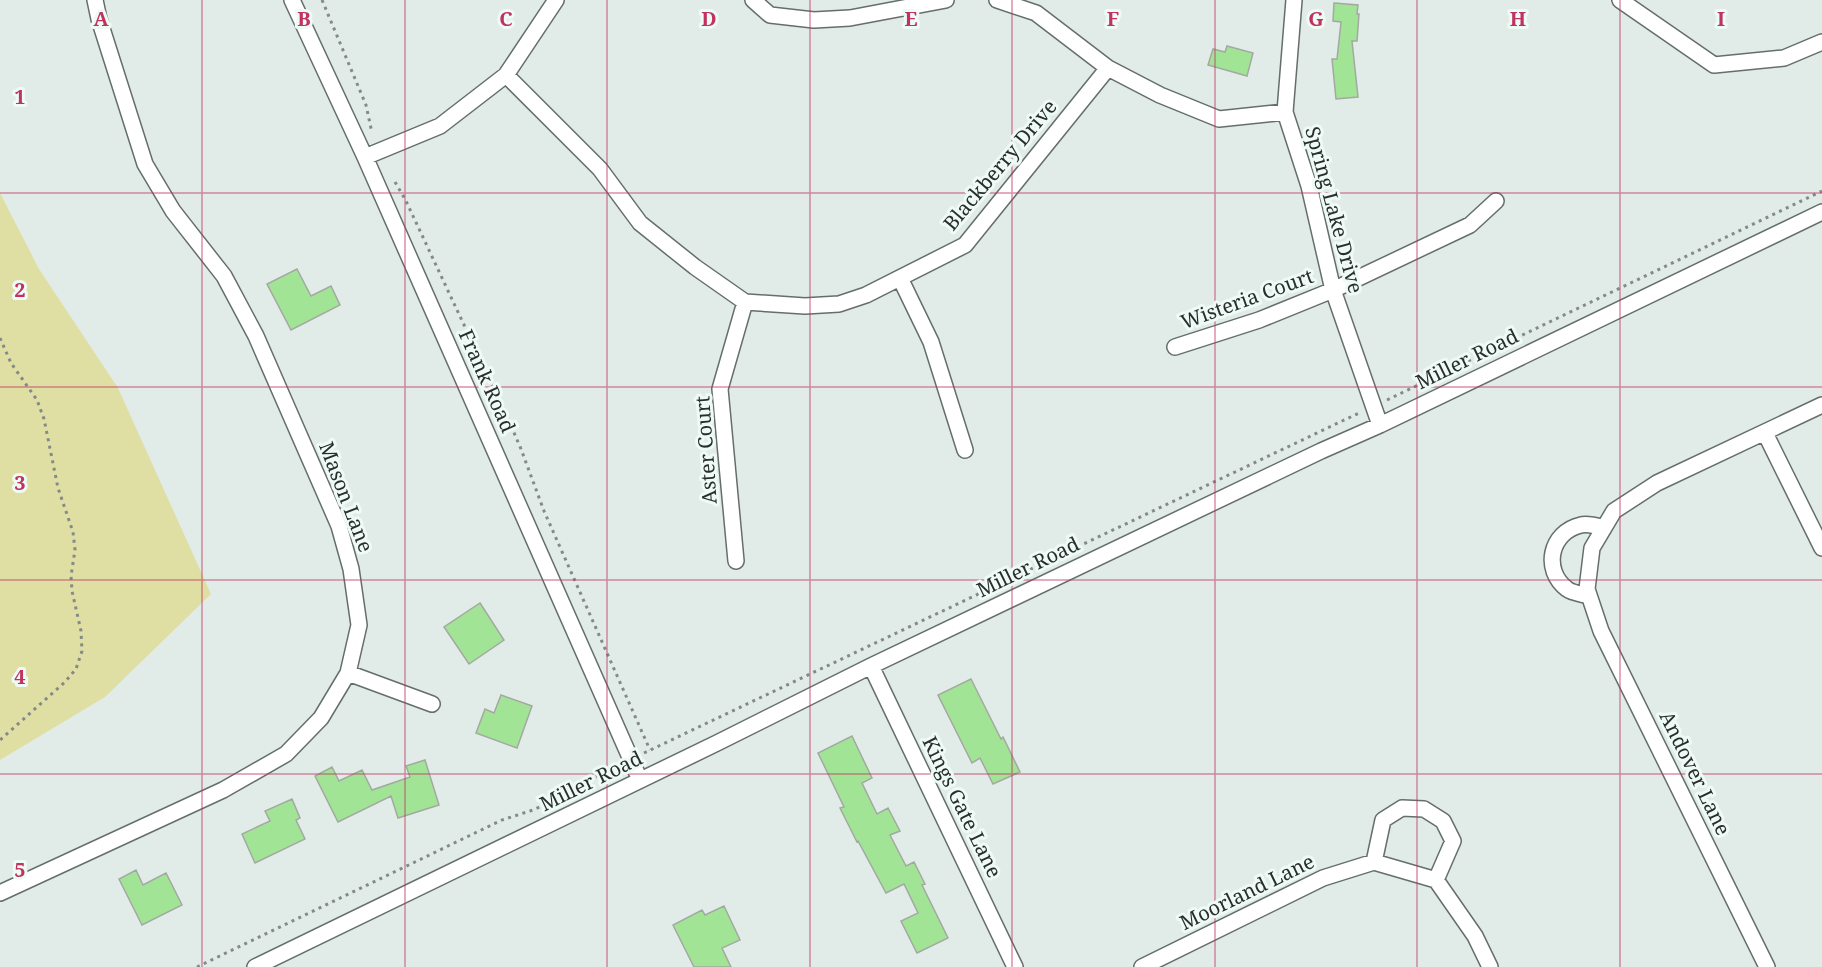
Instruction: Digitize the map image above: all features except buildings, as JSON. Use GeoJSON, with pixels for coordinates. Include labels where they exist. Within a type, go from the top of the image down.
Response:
{"type":"FeatureCollection","features":[{"type":"Feature","properties":{"kind":"street","name":"Mason Lane"},"geometry":{"type":"LineString","coordinates":[[0,893],[223,790],[286,754],[321,718],[348,673],[358,625],[351,569],[339,526],[256,336],[224,276],[173,211],[145,164],[99,20],[95,0]]}},
{"type":"Feature","properties":{"kind":"street","name":"Frank Road"},"geometry":{"type":"LineString","coordinates":[[292,0],[372,154],[640,780]]}},
{"type":"Feature","properties":{"kind":"street"},"geometry":{"type":"LineString","coordinates":[[372,154],[440,126],[506,75],[556,0]]}},
{"type":"Feature","properties":{"kind":"street"},"geometry":{"type":"LineString","coordinates":[[753,0],[770,15],[814,20],[850,18],[946,0]]}},
{"type":"Feature","properties":{"kind":"street"},"geometry":{"type":"LineString","coordinates":[[997,0],[1036,13],[1108,68],[1160,96],[1219,119],[1285,112]]}},
{"type":"Feature","properties":{"kind":"street","name":"Spring Lake Drive"},"geometry":{"type":"LineString","coordinates":[[1294,0],[1285,112],[1309,186],[1333,290],[1380,425]]}},
{"type":"Feature","properties":{"kind":"street"},"geometry":{"type":"LineString","coordinates":[[1620,0],[1714,64],[1784,58],[1822,42]]}},
{"type":"Feature","properties":{"kind":"street","name":"Blackberry Drive"},"geometry":{"type":"LineString","coordinates":[[745,302],[805,306],[839,303],[866,295],[965,244],[1108,68]]}},
{"type":"Feature","properties":{"kind":"street"},"geometry":{"type":"LineString","coordinates":[[506,75],[600,169],[640,223],[695,267],[745,302]]}},
{"type":"Feature","properties":{"kind":"street","name":"Wisteria Court"},"geometry":{"type":"LineString","coordinates":[[1174,347],[1259,320],[1333,290],[1470,225],[1496,201]]}},
{"type":"Feature","properties":{"kind":"street","name":"Miller Road"},"geometry":{"type":"LineString","coordinates":[[255,967],[871,666],[1822,212]]}},
{"type":"Feature","properties":{"kind":"street"},"geometry":{"type":"LineString","coordinates":[[900,278],[931,342],[964,450]]}},
{"type":"Feature","properties":{"kind":"street","name":"Aster Court"},"geometry":{"type":"LineString","coordinates":[[736,561],[720,389],[745,302]]}},
{"type":"Feature","properties":{"kind":"street","name":"Andover Lane"},"geometry":{"type":"LineString","coordinates":[[1767,967],[1602,631],[1587,589],[1592,548],[1614,511],[1657,483],[1822,405]]}},
{"type":"Feature","properties":{"kind":"street"},"geometry":{"type":"LineString","coordinates":[[1765,433],[1822,548]]}},
{"type":"Feature","properties":{"kind":"street"},"geometry":{"type":"LineString","coordinates":[[1589,596],[1568,591],[1554,574],[1552,552],[1563,533],[1582,524],[1604,528]]}},
{"type":"Feature","properties":{"kind":"street","name":"Kings Gate Lane"},"geometry":{"type":"LineString","coordinates":[[871,666],[1015,967]]}},
{"type":"Feature","properties":{"kind":"street"},"geometry":{"type":"LineString","coordinates":[[348,673],[432,704]]}},
{"type":"Feature","properties":{"kind":"street"},"geometry":{"type":"LineString","coordinates":[[1436,880],[1453,841],[1443,821],[1424,808],[1402,808],[1383,820],[1374,862],[1436,880],[1475,936],[1490,967]]}},
{"type":"Feature","properties":{"kind":"street","name":"Moorland Lane"},"geometry":{"type":"LineString","coordinates":[[1142,967],[1323,878],[1374,862]]}},
{"type":"Feature","properties":{"kind":"path"},"geometry":{"type":"LineString","coordinates":[[322,0],[366,105],[371,131],[372,154]]}},
{"type":"Feature","properties":{"kind":"path"},"geometry":{"type":"LineString","coordinates":[[393,180],[406,201],[509,421],[544,512],[650,751]]}},
{"type":"Feature","properties":{"kind":"path"},"geometry":{"type":"LineString","coordinates":[[197,967],[502,820],[547,804],[566,791],[1822,191]]}},
{"type":"Feature","properties":{"kind":"path"},"geometry":{"type":"LineString","coordinates":[[0,338],[11,363],[37,400],[44,419],[57,488],[73,532],[75,550],[71,576],[72,591],[81,631],[82,651],[76,669],[65,682],[0,740]]}},
{"type":"Feature","properties":{"kind":"green space"},"geometry":{"type":"Polygon","coordinates":[[[0,193],[39,269],[118,388],[211,594],[105,697],[0,760],[0,193]]]}}]}
